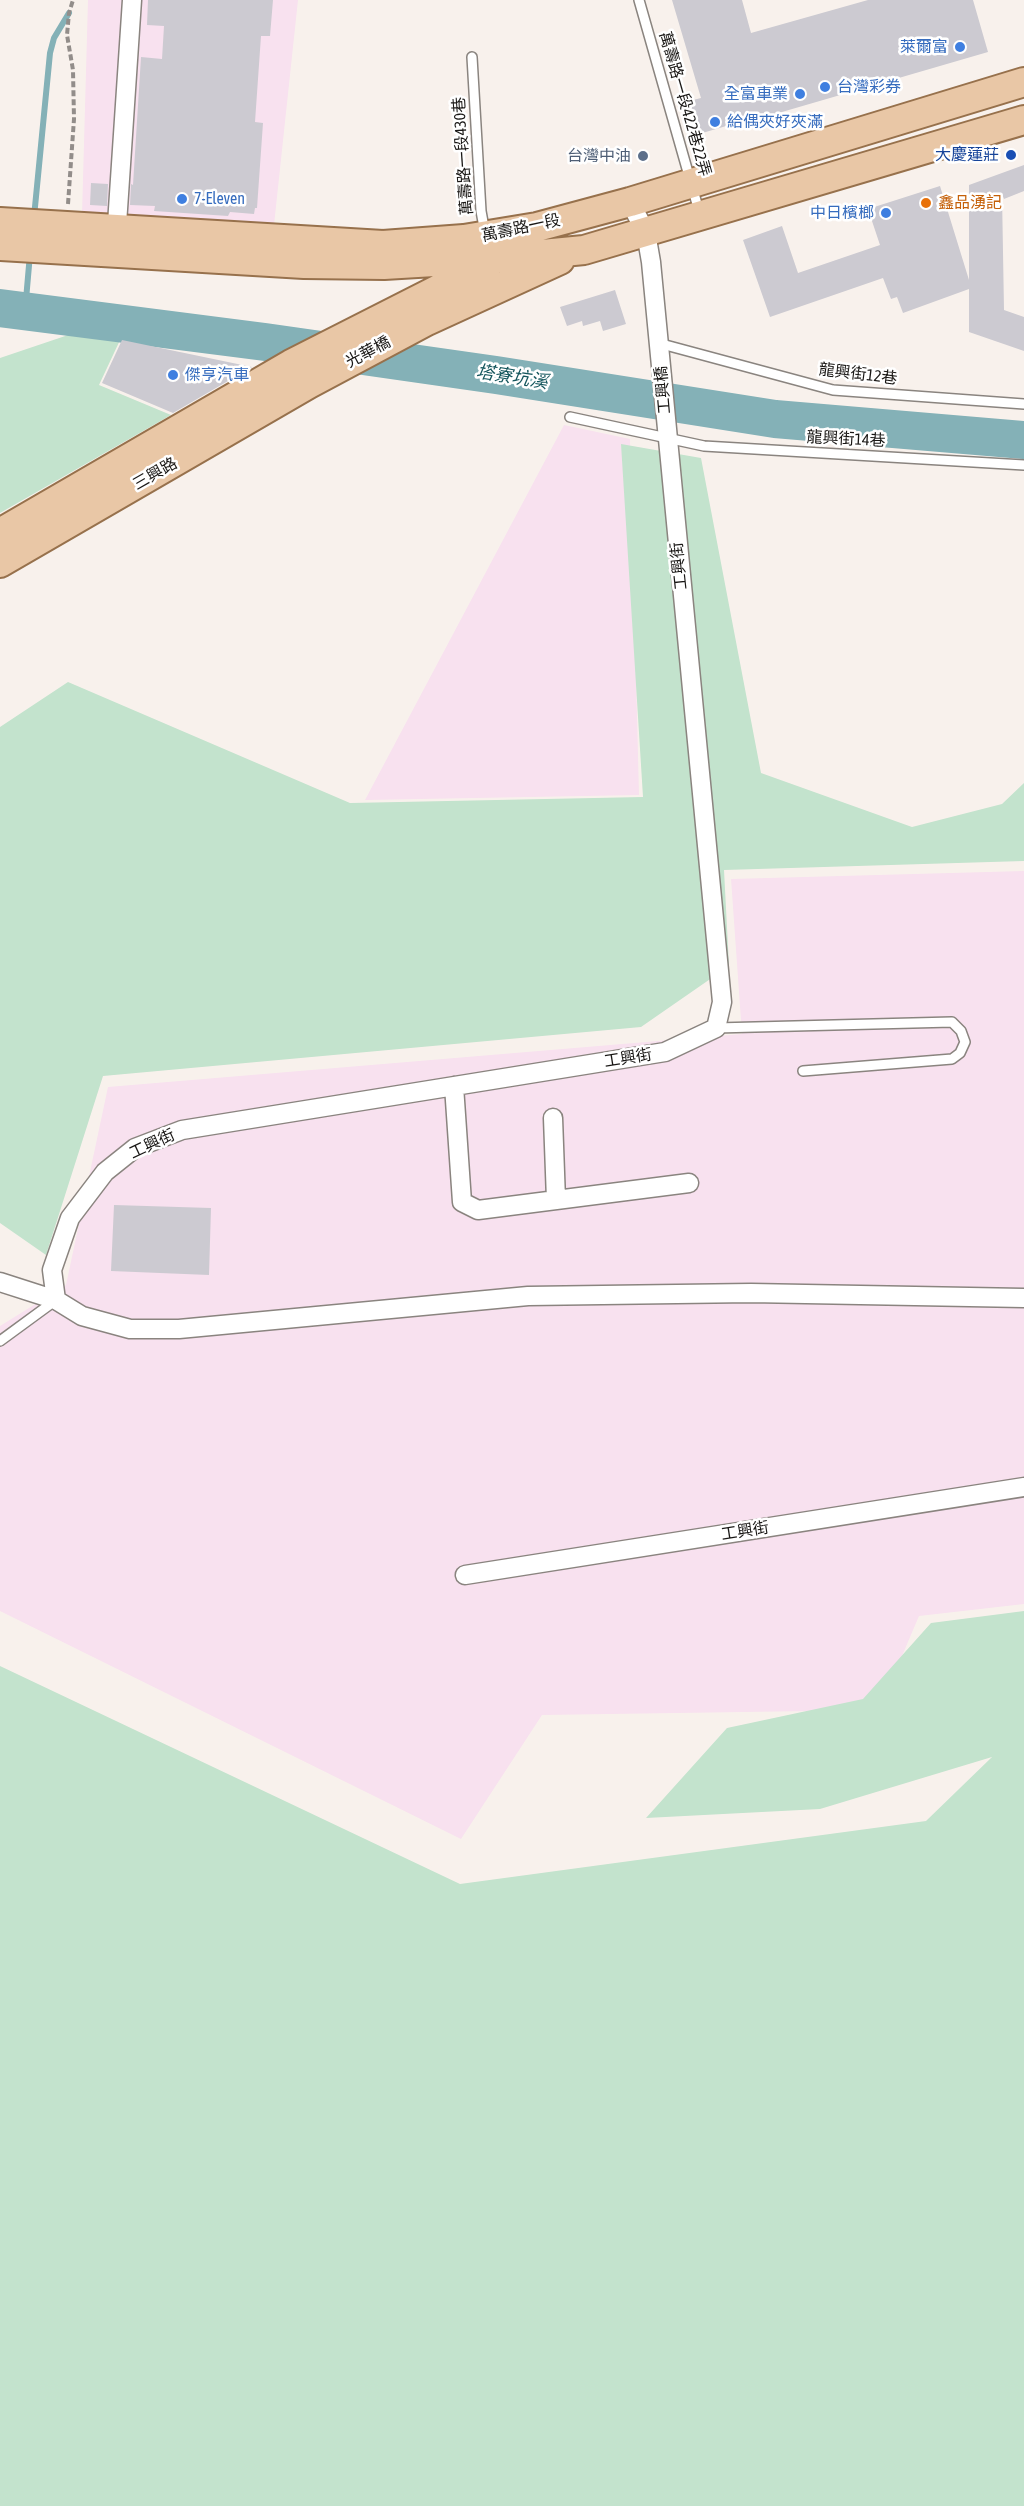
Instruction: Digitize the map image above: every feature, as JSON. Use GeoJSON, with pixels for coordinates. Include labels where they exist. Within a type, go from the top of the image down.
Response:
{"type":"FeatureCollection","features":[{"type":"Feature","properties":{"kind":"main road","name":"萬壽路一段"},"geometry":{"type":"LineString","coordinates":[[2,234],[62,234],[304,264],[384,265],[501,258],[537,227],[630,202],[1024,82]]}},
{"type":"Feature","properties":{"kind":"main road"},"geometry":{"type":"LineString","coordinates":[[501,258],[584,250],[1024,120]]}},
{"type":"Feature","properties":{"kind":"main road","name":"萬壽路一段"},"geometry":{"type":"LineString","coordinates":[[116,241],[383,245],[501,258]]}},
{"type":"Feature","properties":{"kind":"main road","name":"光華橋"},"geometry":{"type":"LineString","coordinates":[[300,374],[401,307],[501,258]]}},
{"type":"Feature","properties":{"kind":"main road","name":"光華橋"},"geometry":{"type":"LineString","coordinates":[[300,374],[427,321],[501,258]]}},
{"type":"Feature","properties":{"kind":"main road"},"geometry":{"type":"LineString","coordinates":[[384,265],[407,275],[409,288],[401,307]]}},
{"type":"Feature","properties":{"kind":"main road","name":"三興路"},"geometry":{"type":"LineString","coordinates":[[0,533],[300,374]]}},
{"type":"Feature","properties":{"kind":"main road","name":"三興路"},"geometry":{"type":"LineString","coordinates":[[0,563],[300,374]]}},
{"type":"Feature","properties":{"kind":"street"},"geometry":{"type":"LineString","coordinates":[[116,241],[132,0]]}},
{"type":"Feature","properties":{"kind":"street"},"geometry":{"type":"LineString","coordinates":[[630,202],[646,233],[651,262],[658,343]]}},
{"type":"Feature","properties":{"kind":"street","name":"工興橋"},"geometry":{"type":"LineString","coordinates":[[658,343],[667,437]]}},
{"type":"Feature","properties":{"kind":"street","name":"工興街"},"geometry":{"type":"LineString","coordinates":[[56,1300],[51,1270],[70,1218],[105,1172],[135,1148],[182,1130],[665,1052],[716,1028],[722,1002],[667,437]]}},
{"type":"Feature","properties":{"kind":"street"},"geometry":{"type":"LineString","coordinates":[[454,1086],[462,1202],[478,1210],[689,1183]]}},
{"type":"Feature","properties":{"kind":"street"},"geometry":{"type":"LineString","coordinates":[[553,1118],[556,1200]]}},
{"type":"Feature","properties":{"kind":"street"},"geometry":{"type":"LineString","coordinates":[[0,1282],[56,1300],[82,1316],[130,1329],[179,1329],[528,1296],[751,1293],[1024,1298]]}},
{"type":"Feature","properties":{"kind":"street","name":"工興街"},"geometry":{"type":"LineString","coordinates":[[465,1575],[1024,1487]]}},
{"type":"Feature","properties":{"kind":"lane","name":"萬壽路一段422巷22弄"},"geometry":{"type":"LineString","coordinates":[[639,0],[701,216]]}},
{"type":"Feature","properties":{"kind":"lane","name":"萬壽路一段430巷"},"geometry":{"type":"LineString","coordinates":[[472,57],[481,212],[501,258]]}},
{"type":"Feature","properties":{"kind":"lane","name":"龍興街12巷"},"geometry":{"type":"LineString","coordinates":[[658,343],[833,390],[1024,404]]}},
{"type":"Feature","properties":{"kind":"lane","name":"龍興街14巷"},"geometry":{"type":"LineString","coordinates":[[570,417],[704,446],[1024,465]]}},
{"type":"Feature","properties":{"kind":"lane"},"geometry":{"type":"LineString","coordinates":[[716,1028],[952,1022],[961,1031],[965,1042],[960,1053],[952,1059],[803,1071]]}},
{"type":"Feature","properties":{"kind":"lane"},"geometry":{"type":"LineString","coordinates":[[0,1341],[56,1300]]}},
{"type":"Feature","properties":{"kind":"path"},"geometry":{"type":"LineString","coordinates":[[62,234],[74,119],[73,70],[67,35],[69,13],[74,0]]}},
{"type":"Feature","properties":{"kind":"shaded area"},"geometry":{"type":"Polygon","coordinates":[[[88,0],[298,0],[274,225],[82,215],[88,0]]]}},
{"type":"Feature","properties":{"kind":"shaded area"},"geometry":{"type":"Polygon","coordinates":[[[564,425],[630,439],[639,795],[365,800],[564,425]]]}},
{"type":"Feature","properties":{"kind":"shaded area"},"geometry":{"type":"Polygon","coordinates":[[[1024,871],[1024,1604],[919,1616],[879,1710],[542,1715],[461,1839],[0,1611],[0,1326],[66,1285],[108,1087],[742,1034],[731,879],[1024,871]]]}},
{"type":"Feature","properties":{"kind":"green space"},"geometry":{"type":"Polygon","coordinates":[[[80,331],[121,338],[99,385],[171,415],[0,513],[0,358],[80,331]]]}},
{"type":"Feature","properties":{"kind":"green space"},"geometry":{"type":"Polygon","coordinates":[[[621,444],[701,458],[761,773],[912,827],[1002,804],[1024,783],[1024,861],[724,870],[729,966],[641,1027],[103,1076],[46,1255],[0,1223],[0,727],[68,682],[350,803],[643,797],[621,444]]]}},
{"type":"Feature","properties":{"kind":"green space"},"geometry":{"type":"Polygon","coordinates":[[[1024,1611],[1024,2506],[0,2506],[0,1666],[460,1884],[926,1821],[992,1757],[820,1809],[646,1818],[727,1728],[863,1699],[931,1623],[1024,1611]]]}},
{"type":"Feature","properties":{"kind":"building"},"geometry":{"type":"Polygon","coordinates":[[[148,0],[273,0],[270,36],[261,36],[255,122],[263,123],[257,208],[254,214],[230,212],[228,216],[154,211],[155,206],[130,205],[141,57],[162,59],[164,26],[147,25],[148,0]]]}},
{"type":"Feature","properties":{"kind":"building"},"geometry":{"type":"Polygon","coordinates":[[[672,0],[742,0],[751,33],[868,0],[973,0],[988,52],[699,134],[689,101],[701,98],[672,0]]]}},
{"type":"Feature","properties":{"kind":"building"},"geometry":{"type":"Polygon","coordinates":[[[1024,165],[1024,191],[1004,199],[1002,194],[1004,310],[1024,317],[1024,351],[969,332],[969,289],[903,313],[897,297],[891,299],[883,278],[770,317],[743,240],[782,226],[798,273],[880,245],[868,209],[940,186],[969,280],[969,185],[1024,165]]]}},
{"type":"Feature","properties":{"kind":"building"},"geometry":{"type":"Polygon","coordinates":[[[91,183],[108,184],[107,206],[90,205],[91,183]]]}},
{"type":"Feature","properties":{"kind":"building"},"geometry":{"type":"Polygon","coordinates":[[[615,290],[626,324],[603,331],[600,321],[583,326],[582,321],[567,326],[560,307],[615,290]]]}},
{"type":"Feature","properties":{"kind":"building","name":"傑亨汽車"},"geometry":{"type":"Polygon","coordinates":[[[122,340],[252,367],[173,413],[102,383],[122,340]]]}},
{"type":"Feature","properties":{"kind":"building"},"geometry":{"type":"Polygon","coordinates":[[[114,1205],[211,1208],[209,1275],[111,1271],[114,1205]]]}},
{"type":"Feature","properties":{"kind":"waterway"},"geometry":{"type":"LineString","coordinates":[[34,217],[50,53],[54,38],[69,13]]}},
{"type":"Feature","properties":{"kind":"waterway"},"geometry":{"type":"LineString","coordinates":[[25,311],[30,254]]}},
{"type":"Feature","properties":{"kind":"waterway","name":"塔寮坑溪"},"geometry":{"type":"LineString","coordinates":[[0,308],[496,375],[775,419],[1024,440]]}},
{"type":"Feature","properties":{"kind":"place","name":"萊爾富"},"geometry":{"type":"Point","coordinates":[960,47]}},
{"type":"Feature","properties":{"kind":"place","name":"台灣彩券"},"geometry":{"type":"Point","coordinates":[825,87]}},
{"type":"Feature","properties":{"kind":"place","name":"全富車業"},"geometry":{"type":"Point","coordinates":[800,94]}},
{"type":"Feature","properties":{"kind":"place","name":"給偶夾好夾滿"},"geometry":{"type":"Point","coordinates":[715,122]}},
{"type":"Feature","properties":{"kind":"place","name":"大慶蓮莊"},"geometry":{"type":"Point","coordinates":[1011,155]}},
{"type":"Feature","properties":{"kind":"place","name":"台灣中油"},"geometry":{"type":"Point","coordinates":[643,156]}},
{"type":"Feature","properties":{"kind":"place","name":"7-Eleven"},"geometry":{"type":"Point","coordinates":[182,199]}},
{"type":"Feature","properties":{"kind":"place","name":"鑫品湧記"},"geometry":{"type":"Point","coordinates":[926,203]}},
{"type":"Feature","properties":{"kind":"place","name":"中日檳榔"},"geometry":{"type":"Point","coordinates":[886,213]}},
{"type":"Feature","properties":{"kind":"place","name":"傑亨汽車"},"geometry":{"type":"Point","coordinates":[173,375]}}]}
